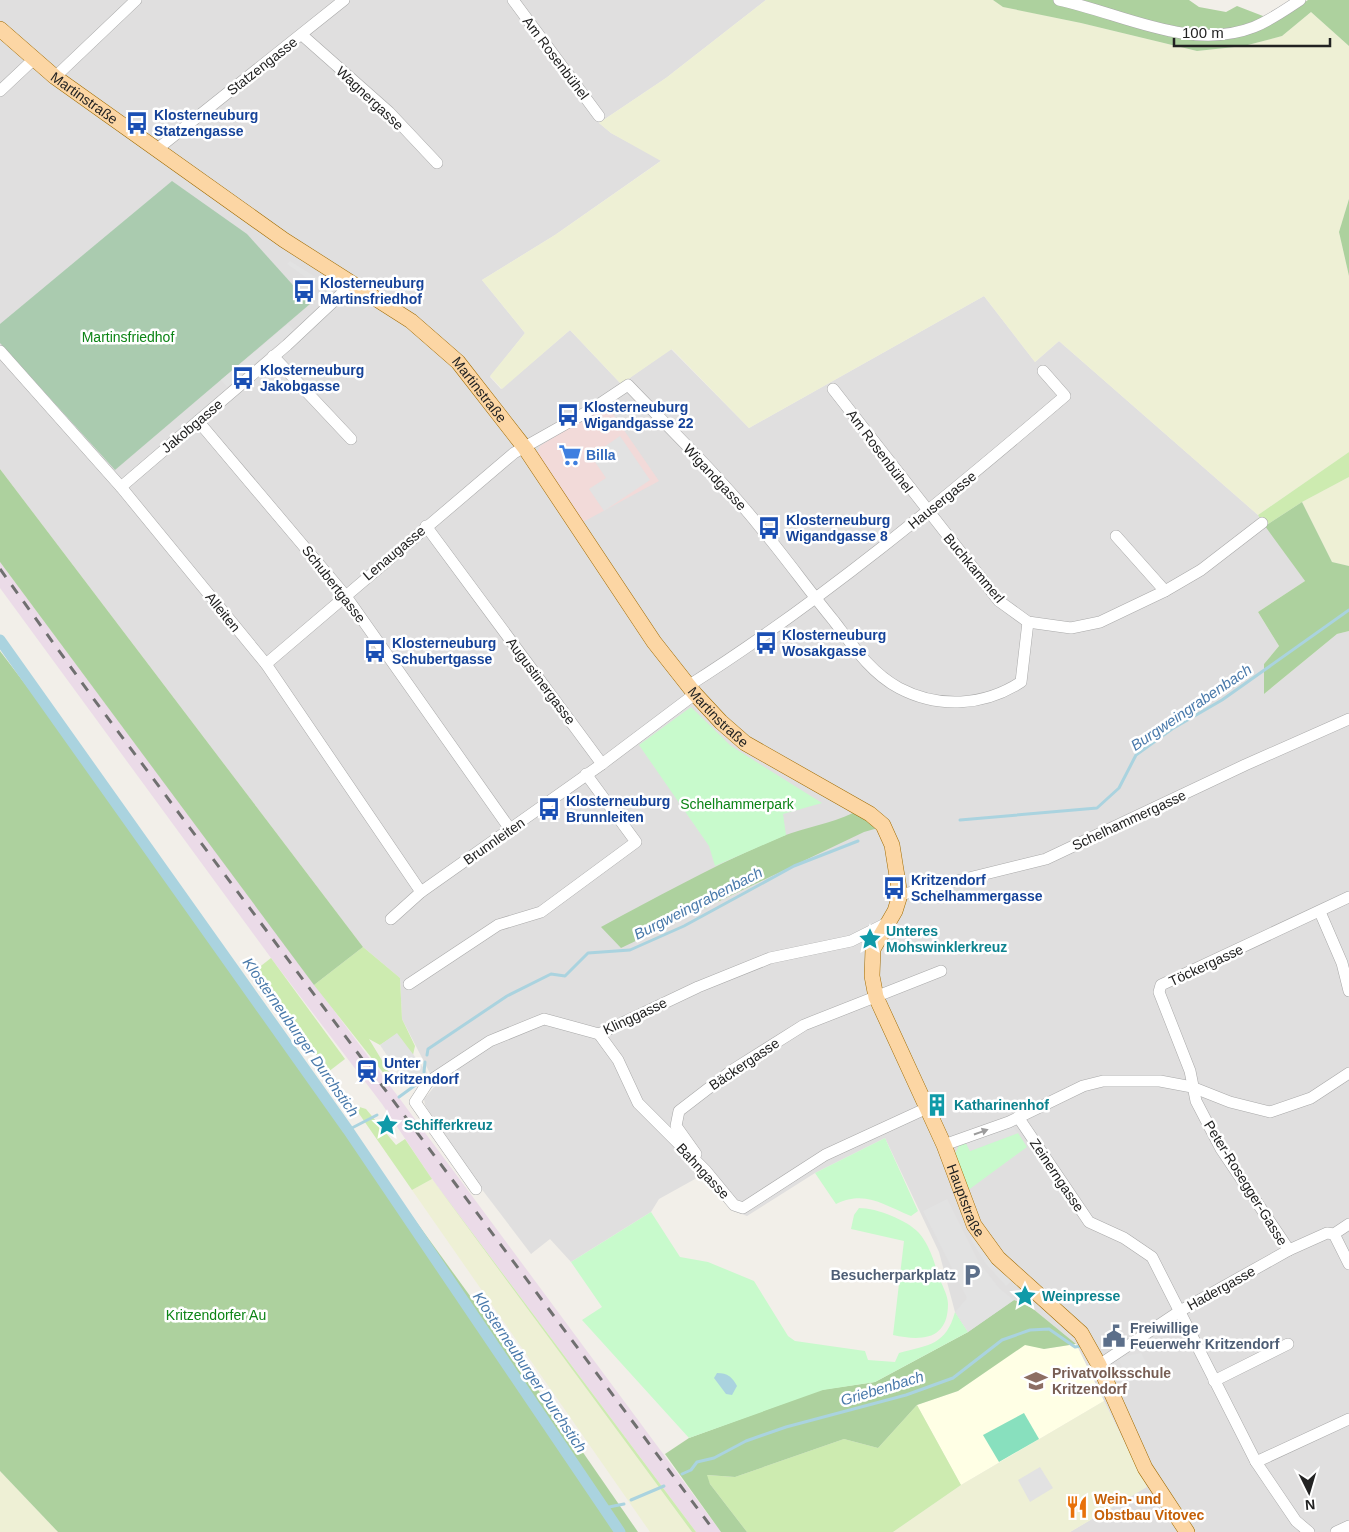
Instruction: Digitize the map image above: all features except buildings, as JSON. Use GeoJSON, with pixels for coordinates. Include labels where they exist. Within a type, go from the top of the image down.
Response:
{"type":"FeatureCollection","features":[{"type":"Feature","properties":{"kind":"main road","name":"Martinstraße"},"geometry":{"type":"LineString","coordinates":[[0,29],[55,77],[284,240],[319,260],[352,284],[411,321],[458,362],[525,448],[654,642],[691,690],[745,744],[870,814],[883,825],[892,844],[900,895]]}},
{"type":"Feature","properties":{"kind":"main road","name":"Hauptstraße"},"geometry":{"type":"LineString","coordinates":[[900,895],[895,911],[885,924],[872,949],[872,976],[876,997],[925,1109],[944,1145],[974,1225],[998,1258],[1081,1333],[1099,1366],[1145,1468],[1187,1532]]}},
{"type":"Feature","properties":{"kind":"street"},"geometry":{"type":"LineString","coordinates":[[55,77],[136,0]]}},
{"type":"Feature","properties":{"kind":"street","name":"Statzengasse"},"geometry":{"type":"LineString","coordinates":[[156,150],[344,0]]}},
{"type":"Feature","properties":{"kind":"street","name":"Am Rosenbühel"},"geometry":{"type":"LineString","coordinates":[[513,0],[599,116]]}},
{"type":"Feature","properties":{"kind":"street"},"geometry":{"type":"LineString","coordinates":[[1059,0],[1164,29],[1204,36],[1252,28],[1274,18],[1300,0]]}},
{"type":"Feature","properties":{"kind":"street","name":"Wagnergasse"},"geometry":{"type":"LineString","coordinates":[[302,34],[388,112],[437,163]]}},
{"type":"Feature","properties":{"kind":"street"},"geometry":{"type":"LineString","coordinates":[[0,91],[34,58]]}},
{"type":"Feature","properties":{"kind":"street","name":"Jakobgasse"},"geometry":{"type":"LineString","coordinates":[[121,487],[273,356],[352,284]]}},
{"type":"Feature","properties":{"kind":"street","name":"Alleiten"},"geometry":{"type":"LineString","coordinates":[[0,351],[121,487],[266,664],[421,892]]}},
{"type":"Feature","properties":{"kind":"street"},"geometry":{"type":"LineString","coordinates":[[273,356],[352,439]]}},
{"type":"Feature","properties":{"kind":"street","name":"Hausergasse"},"geometry":{"type":"LineString","coordinates":[[691,690],[928,513],[1065,396],[1043,371]]}},
{"type":"Feature","properties":{"kind":"street","name":"Wigandgasse"},"geometry":{"type":"LineString","coordinates":[[525,448],[592,409],[628,384],[734,495],[816,598]]}},
{"type":"Feature","properties":{"kind":"street","name":"Am Rosenbühel"},"geometry":{"type":"LineString","coordinates":[[833,389],[928,513]]}},
{"type":"Feature","properties":{"kind":"street","name":"Schubertgasse"},"geometry":{"type":"LineString","coordinates":[[198,420],[345,595],[510,829]]}},
{"type":"Feature","properties":{"kind":"street","name":"Lenaugasse"},"geometry":{"type":"LineString","coordinates":[[266,664],[426,526],[514,453],[525,448]]}},
{"type":"Feature","properties":{"kind":"street","name":"Buchkammerl"},"geometry":{"type":"LineString","coordinates":[[928,513],[999,601],[1028,622],[1071,628],[1100,622],[1165,591],[1201,570],[1262,523]]}},
{"type":"Feature","properties":{"kind":"street","name":"Augustinergasse"},"geometry":{"type":"LineString","coordinates":[[426,526],[602,764]]}},
{"type":"Feature","properties":{"kind":"street"},"geometry":{"type":"LineString","coordinates":[[1116,536],[1165,591]]}},
{"type":"Feature","properties":{"kind":"street"},"geometry":{"type":"LineString","coordinates":[[816,598],[867,664],[884,679],[916,696],[932,702],[948,704],[987,696],[1012,688],[1021,682],[1028,622]]}},
{"type":"Feature","properties":{"kind":"street","name":"Brunnleiten"},"geometry":{"type":"LineString","coordinates":[[391,919],[421,892],[602,764],[691,690]]}},
{"type":"Feature","properties":{"kind":"street","name":"Schelhammergasse"},"geometry":{"type":"LineString","coordinates":[[900,895],[1046,859],[1245,765],[1349,719]]}},
{"type":"Feature","properties":{"kind":"street"},"geometry":{"type":"LineString","coordinates":[[408,984],[498,925],[541,912],[636,842],[586,774]]}},
{"type":"Feature","properties":{"kind":"street","name":"Töckergasse"},"geometry":{"type":"LineString","coordinates":[[1192,1087],[1190,1071],[1160,1000],[1158,992],[1161,985],[1349,897]]}},
{"type":"Feature","properties":{"kind":"street"},"geometry":{"type":"LineString","coordinates":[[1320,912],[1342,963],[1349,991]]}},
{"type":"Feature","properties":{"kind":"street","name":"Klinggasse"},"geometry":{"type":"LineString","coordinates":[[476,1189],[415,1102],[428,1082],[490,1041],[544,1020],[599,1034],[698,987],[770,958],[851,942],[885,924]]}},
{"type":"Feature","properties":{"kind":"street","name":"Bäckergasse"},"geometry":{"type":"LineString","coordinates":[[706,1171],[676,1126],[679,1111],[731,1071],[804,1025],[941,970]]}},
{"type":"Feature","properties":{"kind":"street","name":"Bahngasse"},"geometry":{"type":"LineString","coordinates":[[599,1034],[618,1060],[638,1104],[706,1171],[734,1205],[743,1208],[825,1155],[925,1109]]}},
{"type":"Feature","properties":{"kind":"street"},"geometry":{"type":"LineString","coordinates":[[944,1145],[1018,1117],[1083,1086],[1103,1081],[1160,1081],[1192,1087],[1230,1102],[1270,1112],[1311,1098],[1349,1073]]}},
{"type":"Feature","properties":{"kind":"street","name":"Peter-Rosegger-Gasse"},"geometry":{"type":"LineString","coordinates":[[1192,1087],[1196,1101],[1221,1149],[1289,1250]]}},
{"type":"Feature","properties":{"kind":"street","name":"Zeinerngasse"},"geometry":{"type":"LineString","coordinates":[[1018,1117],[1088,1222],[1124,1238],[1152,1257],[1256,1462],[1296,1521],[1309,1532]]}},
{"type":"Feature","properties":{"kind":"street","name":"Hadergasse"},"geometry":{"type":"LineString","coordinates":[[1099,1366],[1180,1311],[1289,1250],[1327,1233],[1334,1234],[1349,1224]]}},
{"type":"Feature","properties":{"kind":"street"},"geometry":{"type":"LineString","coordinates":[[1334,1234],[1349,1264]]}},
{"type":"Feature","properties":{"kind":"street"},"geometry":{"type":"LineString","coordinates":[[1214,1381],[1288,1344]]}},
{"type":"Feature","properties":{"kind":"street"},"geometry":{"type":"LineString","coordinates":[[1256,1462],[1349,1419]]}},
{"type":"Feature","properties":{"kind":"street"},"geometry":{"type":"LineString","coordinates":[[1336,1532],[1349,1526]]}},
{"type":"Feature","properties":{"kind":"shaded area"},"geometry":{"type":"Polygon","coordinates":[[[0,0],[766,0],[666,78],[599,123],[611,133],[662,160],[555,235],[482,280],[525,333],[490,377],[501,389],[570,330],[621,384],[671,349],[749,428],[984,296],[1035,362],[1059,341],[1258,515],[1305,581],[1258,612],[1279,646],[1264,664],[1264,694],[1337,634],[1349,631],[1349,1532],[1070,1532],[1146,1487],[1076,1344],[1032,1308],[968,1332],[955,1312],[939,1252],[885,1138],[815,1173],[747,1216],[733,1211],[704,1174],[659,1199],[651,1212],[571,1262],[550,1239],[531,1254],[474,1179],[425,1105],[424,1099],[436,1085],[402,1019],[400,978],[363,947],[0,469],[0,0]]]}},
{"type":"Feature","properties":{"kind":"shaded area"},"geometry":{"type":"Polygon","coordinates":[[[766,0],[993,0],[1004,7],[1081,23],[1197,51],[1244,46],[1282,36],[1311,12],[1349,46],[1349,199],[1339,232],[1349,276],[1349,452],[1258,515],[1059,341],[1035,362],[984,296],[749,428],[672,349],[621,384],[570,330],[502,389],[490,376],[525,333],[482,280],[555,235],[661,161],[611,133],[599,123],[666,78],[766,0]]]}},
{"type":"Feature","properties":{"kind":"shaded area"},"geometry":{"type":"Polygon","coordinates":[[[290,261],[333,288],[328,293],[287,264],[290,261]]]}},
{"type":"Feature","properties":{"kind":"shaded area"},"geometry":{"type":"Polygon","coordinates":[[[288,324],[294,330],[227,387],[221,380],[288,324]]]}},
{"type":"Feature","properties":{"kind":"shaded area"},"geometry":{"type":"Polygon","coordinates":[[[606,404],[659,481],[583,522],[537,453],[540,446],[606,404]]]}},
{"type":"Feature","properties":{"kind":"shaded area"},"geometry":{"type":"Polygon","coordinates":[[[620,436],[650,480],[604,511],[589,489],[606,478],[591,456],[620,436]]]}},
{"type":"Feature","properties":{"kind":"shaded area"},"geometry":{"type":"Polygon","coordinates":[[[1349,477],[1349,566],[1332,562],[1302,502],[1349,477]]]}},
{"type":"Feature","properties":{"kind":"shaded area"},"geometry":{"type":"Polygon","coordinates":[[[0,562],[721,1532],[696,1532],[432,1179],[382,1104],[271,958],[0,588],[0,562]]]}},
{"type":"Feature","properties":{"kind":"shaded area"},"geometry":{"type":"Polygon","coordinates":[[[397,1033],[428,1074],[415,1084],[400,1075],[380,1045],[397,1033]]]}},
{"type":"Feature","properties":{"kind":"shaded area"},"geometry":{"type":"Polygon","coordinates":[[[1009,1122],[1018,1133],[970,1151],[966,1143],[1009,1122]]]}},
{"type":"Feature","properties":{"kind":"shaded area"},"geometry":{"type":"Polygon","coordinates":[[[432,1179],[692,1532],[650,1532],[412,1190],[432,1179]]]}},
{"type":"Feature","properties":{"kind":"shaded area","name":"Besucherparkplatz"},"geometry":{"type":"Polygon","coordinates":[[[947,1199],[978,1261],[999,1288],[1014,1300],[968,1332],[955,1312],[967,1298],[923,1211],[947,1199]]]}},
{"type":"Feature","properties":{"kind":"shaded area"},"geometry":{"type":"Polygon","coordinates":[[[970,1238],[977,1239],[1013,1280],[1006,1286],[986,1264],[970,1238]]]}},
{"type":"Feature","properties":{"kind":"shaded area"},"geometry":{"type":"Polygon","coordinates":[[[1025,1344],[1044,1349],[1076,1344],[1104,1401],[961,1485],[917,1405],[958,1391],[1025,1344]]]}},
{"type":"Feature","properties":{"kind":"shaded area"},"geometry":{"type":"Polygon","coordinates":[[[1141,1353],[1149,1368],[1128,1379],[1118,1358],[1141,1353]]]}},
{"type":"Feature","properties":{"kind":"shaded area"},"geometry":{"type":"Polygon","coordinates":[[[1104,1401],[1147,1487],[1070,1532],[893,1532],[961,1485],[1104,1401]]]}},
{"type":"Feature","properties":{"kind":"shaded area"},"geometry":{"type":"Polygon","coordinates":[[[1040,1467],[1053,1488],[1030,1502],[1018,1480],[1040,1467]]]}},
{"type":"Feature","properties":{"kind":"shaded area"},"geometry":{"type":"Polygon","coordinates":[[[0,1471],[58,1532],[0,1532],[0,1471]]]}},
{"type":"Feature","properties":{"kind":"green space"},"geometry":{"type":"Polygon","coordinates":[[[993,0],[1189,0],[1199,7],[1226,12],[1237,6],[1276,21],[1308,0],[1349,0],[1349,46],[1311,12],[1282,36],[1244,46],[1197,51],[1081,23],[1003,7],[993,0]]]}},
{"type":"Feature","properties":{"kind":"green space","name":"Martinsfriedhof"},"geometry":{"type":"Polygon","coordinates":[[[172,181],[247,234],[310,304],[115,470],[0,343],[0,324],[172,181]]]}},
{"type":"Feature","properties":{"kind":"green space"},"geometry":{"type":"Polygon","coordinates":[[[1349,199],[1349,276],[1339,232],[1349,199]]]}},
{"type":"Feature","properties":{"kind":"green space"},"geometry":{"type":"Polygon","coordinates":[[[1349,452],[1349,477],[1302,502],[1265,526],[1258,515],[1349,452]]]}},
{"type":"Feature","properties":{"kind":"green space"},"geometry":{"type":"Polygon","coordinates":[[[0,469],[363,947],[314,985],[0,562],[0,469]]]}},
{"type":"Feature","properties":{"kind":"green space"},"geometry":{"type":"Polygon","coordinates":[[[1302,502],[1332,562],[1349,566],[1349,631],[1337,634],[1264,694],[1264,664],[1279,646],[1258,612],[1305,581],[1265,526],[1302,502]]]}},
{"type":"Feature","properties":{"kind":"green space","name":"Kritzendorfer Au"},"geometry":{"type":"Polygon","coordinates":[[[0,651],[51,718],[573,1438],[638,1532],[58,1532],[0,1471],[0,651]]]}},
{"type":"Feature","properties":{"kind":"green space","name":"Schelhammerpark"},"geometry":{"type":"Polygon","coordinates":[[[691,707],[731,746],[822,803],[783,814],[786,835],[715,866],[709,846],[639,745],[691,707]]]}},
{"type":"Feature","properties":{"kind":"green space"},"geometry":{"type":"Polygon","coordinates":[[[853,813],[865,817],[878,828],[864,832],[621,948],[601,927],[691,879],[760,846],[783,836],[853,813]]]}},
{"type":"Feature","properties":{"kind":"green space"},"geometry":{"type":"Polygon","coordinates":[[[363,947],[400,978],[402,1019],[415,1046],[413,1055],[397,1034],[380,1045],[369,1039],[389,1072],[385,1075],[314,985],[363,947]]]}},
{"type":"Feature","properties":{"kind":"green space"},"geometry":{"type":"Polygon","coordinates":[[[271,958],[345,1059],[328,1072],[257,969],[271,958]]]}},
{"type":"Feature","properties":{"kind":"green space"},"geometry":{"type":"Polygon","coordinates":[[[353,1105],[366,1109],[396,1145],[405,1139],[432,1179],[412,1190],[353,1105]]]}},
{"type":"Feature","properties":{"kind":"green space"},"geometry":{"type":"Polygon","coordinates":[[[1018,1133],[1027,1147],[967,1191],[954,1156],[959,1145],[966,1143],[970,1151],[1018,1133]]]}},
{"type":"Feature","properties":{"kind":"green space"},"geometry":{"type":"Polygon","coordinates":[[[885,1138],[918,1211],[911,1216],[866,1199],[856,1198],[836,1204],[815,1173],[885,1138]]]}},
{"type":"Feature","properties":{"kind":"green space"},"geometry":{"type":"Polygon","coordinates":[[[432,1179],[696,1532],[692,1532],[432,1179]]]}},
{"type":"Feature","properties":{"kind":"green space"},"geometry":{"type":"Polygon","coordinates":[[[859,1208],[874,1210],[899,1219],[914,1228],[923,1238],[931,1253],[948,1300],[947,1316],[938,1332],[922,1338],[893,1335],[904,1241],[851,1229],[854,1215],[859,1208]]]}},
{"type":"Feature","properties":{"kind":"green space"},"geometry":{"type":"Polygon","coordinates":[[[651,1212],[680,1257],[708,1262],[754,1281],[788,1336],[795,1341],[865,1351],[868,1360],[895,1362],[899,1353],[928,1345],[941,1337],[947,1331],[955,1312],[968,1332],[875,1382],[823,1390],[689,1438],[582,1320],[602,1307],[571,1262],[651,1212]]]}},
{"type":"Feature","properties":{"kind":"green space"},"geometry":{"type":"Polygon","coordinates":[[[1014,1300],[1032,1308],[1076,1344],[1044,1349],[1025,1345],[958,1391],[917,1405],[878,1448],[844,1439],[735,1477],[707,1475],[710,1484],[747,1532],[721,1532],[665,1454],[689,1438],[820,1390],[875,1382],[968,1332],[1014,1300]]]}},
{"type":"Feature","properties":{"kind":"green space"},"geometry":{"type":"Polygon","coordinates":[[[917,1405],[961,1485],[893,1532],[747,1532],[710,1484],[706,1475],[735,1477],[844,1439],[878,1448],[917,1405]]]}},
{"type":"Feature","properties":{"kind":"green space"},"geometry":{"type":"Polygon","coordinates":[[[1024,1413],[1039,1439],[999,1462],[983,1435],[1024,1413]]]}},
{"type":"Feature","properties":{"kind":"water"},"geometry":{"type":"Polygon","coordinates":[[[717,1373],[727,1375],[735,1383],[737,1386],[732,1395],[726,1394],[714,1378],[717,1373]]]}},
{"type":"Feature","properties":{"kind":"waterway","name":"Burgweingrabenbach"},"geometry":{"type":"LineString","coordinates":[[960,820],[1097,808],[1119,788],[1136,755],[1172,729],[1222,700],[1349,610]]}},
{"type":"Feature","properties":{"kind":"waterway","name":"Klosterneuburger Durchstich"},"geometry":{"type":"LineString","coordinates":[[0,640],[348,1130],[620,1532]]}},
{"type":"Feature","properties":{"kind":"waterway","name":"Burgweingrabenbach"},"geometry":{"type":"LineString","coordinates":[[427,1055],[428,1049],[507,996],[551,974],[565,976],[588,953],[630,950],[684,926],[794,866],[858,841]]}},
{"type":"Feature","properties":{"kind":"waterway","name":"Burgweingrabenbach"},"geometry":{"type":"LineString","coordinates":[[424,1072],[425,1062]]}},
{"type":"Feature","properties":{"kind":"waterway"},"geometry":{"type":"LineString","coordinates":[[399,1097],[421,1081]]}},
{"type":"Feature","properties":{"kind":"waterway"},"geometry":{"type":"LineString","coordinates":[[348,1130],[377,1115]]}},
{"type":"Feature","properties":{"kind":"waterway","name":"Griebenbach"},"geometry":{"type":"LineString","coordinates":[[682,1474],[691,1470],[697,1462],[714,1458],[746,1441],[786,1427],[906,1395],[953,1378],[1002,1340],[1030,1330],[1049,1329],[1075,1347],[1081,1346]]}},
{"type":"Feature","properties":{"kind":"waterway","name":"Griebenbach"},"geometry":{"type":"LineString","coordinates":[[631,1500],[664,1486]]}},
{"type":"Feature","properties":{"kind":"waterway","name":"Griebenbach"},"geometry":{"type":"LineString","coordinates":[[604,1508],[624,1504]]}},
{"type":"Feature","properties":{"kind":"railway"},"geometry":{"type":"LineString","coordinates":[[0,569],[93,698],[715,1532]]}},
{"type":"Feature","properties":{"kind":"place","name":"Klosterneuburg Statzengasse"},"geometry":{"type":"Point","coordinates":[137,123]}},
{"type":"Feature","properties":{"kind":"place","name":"Klosterneuburg Martinsfriedhof"},"geometry":{"type":"Point","coordinates":[304,291]}},
{"type":"Feature","properties":{"kind":"place","name":"Klosterneuburg Jakobgasse"},"geometry":{"type":"Point","coordinates":[243,378]}},
{"type":"Feature","properties":{"kind":"place","name":"Klosterneuburg Wigandgasse 22"},"geometry":{"type":"Point","coordinates":[568,415]}},
{"type":"Feature","properties":{"kind":"place","name":"Billa"},"geometry":{"type":"Point","coordinates":[570,455]}},
{"type":"Feature","properties":{"kind":"place","name":"Klosterneuburg Wigandgasse 8"},"geometry":{"type":"Point","coordinates":[769,528]}},
{"type":"Feature","properties":{"kind":"place","name":"Klosterneuburg Wosakgasse"},"geometry":{"type":"Point","coordinates":[766,643]}},
{"type":"Feature","properties":{"kind":"place","name":"Klosterneuburg Schubertgasse"},"geometry":{"type":"Point","coordinates":[375,651]}},
{"type":"Feature","properties":{"kind":"place","name":"Klosterneuburg Brunnleiten"},"geometry":{"type":"Point","coordinates":[549,809]}},
{"type":"Feature","properties":{"kind":"place","name":"Kritzendorf Schelhammergasse"},"geometry":{"type":"Point","coordinates":[894,888]}},
{"type":"Feature","properties":{"kind":"place","name":"Unteres Mohswinklerkreuz"},"geometry":{"type":"Point","coordinates":[870,939]}},
{"type":"Feature","properties":{"kind":"place","name":"Unter Kritzendorf"},"geometry":{"type":"Point","coordinates":[367,1071]}},
{"type":"Feature","properties":{"kind":"place","name":"Katharinenhof"},"geometry":{"type":"Point","coordinates":[937,1105]}},
{"type":"Feature","properties":{"kind":"place","name":"Schifferkreuz"},"geometry":{"type":"Point","coordinates":[387,1125]}},
{"type":"Feature","properties":{"kind":"place","name":"Besucherparkplatz"},"geometry":{"type":"Point","coordinates":[972,1275]}},
{"type":"Feature","properties":{"kind":"place","name":"Weinpresse"},"geometry":{"type":"Point","coordinates":[1025,1296]}},
{"type":"Feature","properties":{"kind":"place","name":"Freiwillige Feuerwehr Kritzendorf"},"geometry":{"type":"Point","coordinates":[1114,1336]}},
{"type":"Feature","properties":{"kind":"place","name":"Privatvolksschule Kritzendorf"},"geometry":{"type":"Point","coordinates":[1036,1381]}},
{"type":"Feature","properties":{"kind":"place","name":"Wein- und Obstbau Vitovec"},"geometry":{"type":"Point","coordinates":[1077,1507]}}]}
